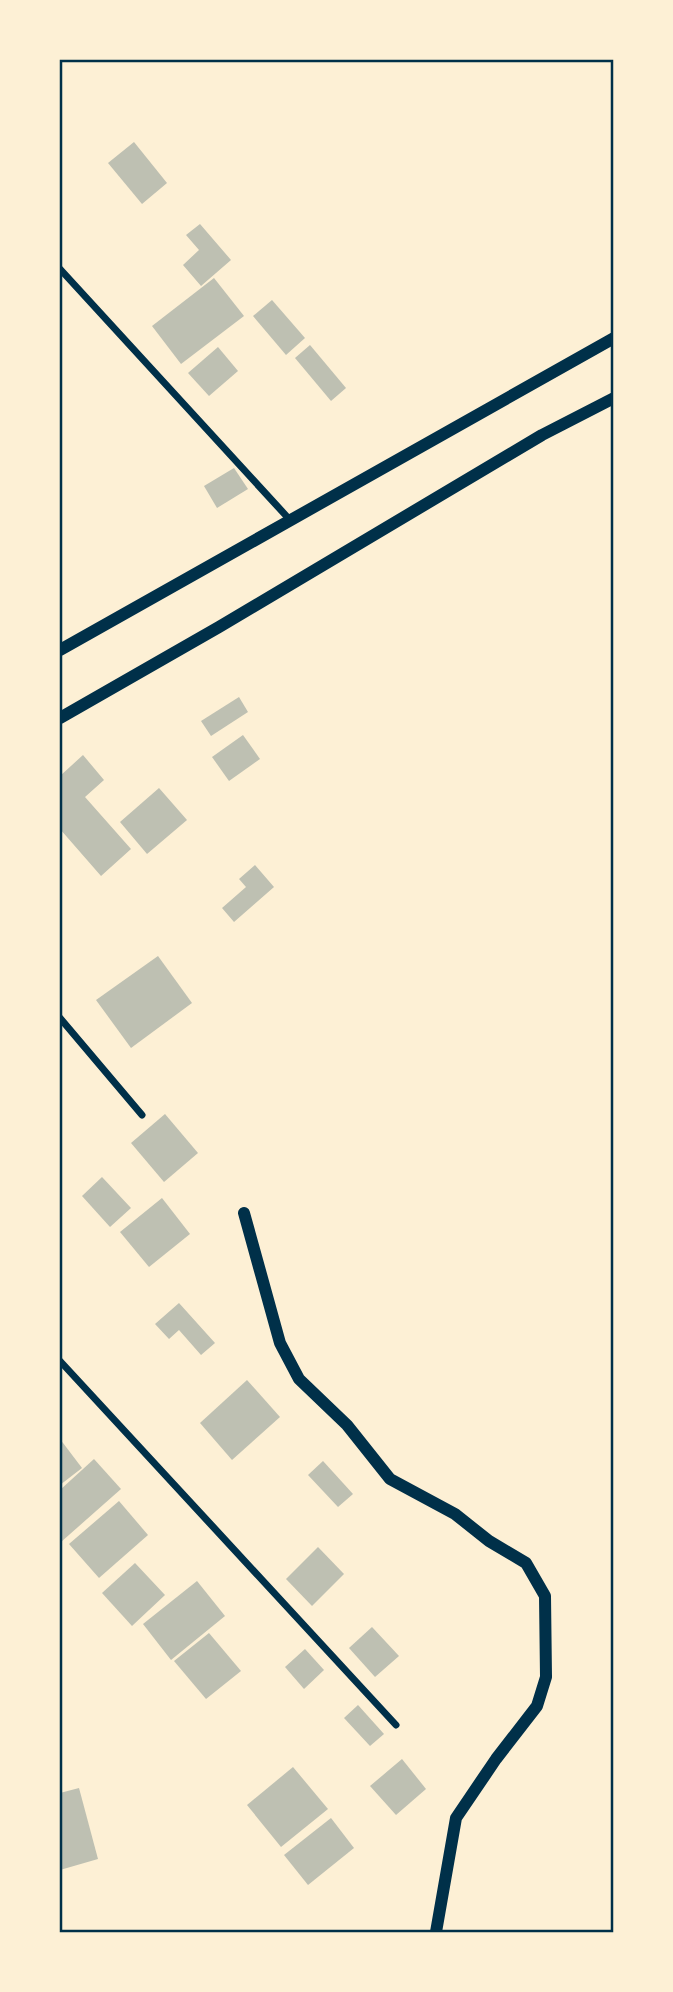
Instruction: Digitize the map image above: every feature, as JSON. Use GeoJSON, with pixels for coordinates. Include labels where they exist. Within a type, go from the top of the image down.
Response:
{"type":"FeatureCollection","features":[{"type":"Feature","properties":{"kind":"street"},"geometry":{"type":"LineString","coordinates":[[60,268],[290,520]]}},
{"type":"Feature","properties":{"kind":"street"},"geometry":{"type":"LineString","coordinates":[[61,646],[614,338]]}},
{"type":"Feature","properties":{"kind":"street"},"geometry":{"type":"LineString","coordinates":[[60,718],[542,435],[614,398]]}},
{"type":"Feature","properties":{"kind":"street"},"geometry":{"type":"LineString","coordinates":[[60,1018],[142,1115]]}},
{"type":"Feature","properties":{"kind":"street"},"geometry":{"type":"LineString","coordinates":[[244,1213],[280,1343],[299,1379],[347,1425],[390,1479],[455,1514],[489,1541],[526,1563],[545,1596],[546,1678],[537,1706],[496,1759],[456,1818],[436,1933]]}},
{"type":"Feature","properties":{"kind":"street"},"geometry":{"type":"LineString","coordinates":[[60,1361],[396,1725]]}},
{"type":"Feature","properties":{"kind":"building"},"geometry":{"type":"Polygon","coordinates":[[[134,142],[167,183],[142,204],[108,163],[134,142]]]}},
{"type":"Feature","properties":{"kind":"building"},"geometry":{"type":"Polygon","coordinates":[[[200,224],[231,260],[201,286],[183,265],[199,250],[186,235],[200,224]]]}},
{"type":"Feature","properties":{"kind":"building"},"geometry":{"type":"Polygon","coordinates":[[[214,278],[244,316],[181,364],[152,326],[214,278]]]}},
{"type":"Feature","properties":{"kind":"building"},"geometry":{"type":"Polygon","coordinates":[[[272,300],[305,338],[286,355],[253,316],[272,300]]]}},
{"type":"Feature","properties":{"kind":"building"},"geometry":{"type":"Polygon","coordinates":[[[310,345],[346,388],[331,401],[295,358],[310,345]]]}},
{"type":"Feature","properties":{"kind":"building"},"geometry":{"type":"Polygon","coordinates":[[[218,347],[238,371],[209,396],[188,373],[218,347]]]}},
{"type":"Feature","properties":{"kind":"building"},"geometry":{"type":"Polygon","coordinates":[[[234,468],[248,489],[217,508],[204,486],[234,468]]]}},
{"type":"Feature","properties":{"kind":"building"},"geometry":{"type":"Polygon","coordinates":[[[239,697],[248,712],[211,736],[201,721],[239,697]]]}},
{"type":"Feature","properties":{"kind":"building"},"geometry":{"type":"Polygon","coordinates":[[[243,735],[260,759],[229,781],[212,757],[243,735]]]}},
{"type":"Feature","properties":{"kind":"building"},"geometry":{"type":"Polygon","coordinates":[[[83,755],[104,780],[85,797],[131,849],[101,876],[60,829],[60,776],[83,755]]]}},
{"type":"Feature","properties":{"kind":"building"},"geometry":{"type":"Polygon","coordinates":[[[159,788],[187,820],[147,854],[120,822],[159,788]]]}},
{"type":"Feature","properties":{"kind":"building"},"geometry":{"type":"Polygon","coordinates":[[[255,865],[274,887],[234,922],[222,908],[246,887],[239,879],[255,865]]]}},
{"type":"Feature","properties":{"kind":"building"},"geometry":{"type":"Polygon","coordinates":[[[158,956],[192,1003],[131,1048],[96,1000],[158,956]]]}},
{"type":"Feature","properties":{"kind":"building"},"geometry":{"type":"Polygon","coordinates":[[[165,1114],[198,1153],[164,1182],[131,1143],[165,1114]]]}},
{"type":"Feature","properties":{"kind":"building"},"geometry":{"type":"Polygon","coordinates":[[[102,1177],[131,1208],[110,1227],[82,1196],[102,1177]]]}},
{"type":"Feature","properties":{"kind":"building"},"geometry":{"type":"Polygon","coordinates":[[[162,1198],[190,1234],[149,1267],[120,1232],[162,1198]]]}},
{"type":"Feature","properties":{"kind":"building"},"geometry":{"type":"Polygon","coordinates":[[[179,1303],[215,1343],[201,1355],[179,1330],[169,1339],[155,1324],[179,1303]]]}},
{"type":"Feature","properties":{"kind":"building"},"geometry":{"type":"Polygon","coordinates":[[[247,1380],[280,1417],[232,1460],[200,1423],[247,1380]]]}},
{"type":"Feature","properties":{"kind":"building"},"geometry":{"type":"Polygon","coordinates":[[[60,1439],[82,1468],[60,1485],[60,1439]]]}},
{"type":"Feature","properties":{"kind":"building"},"geometry":{"type":"Polygon","coordinates":[[[94,1459],[121,1489],[61,1542],[60,1490],[94,1459]]]}},
{"type":"Feature","properties":{"kind":"building"},"geometry":{"type":"Polygon","coordinates":[[[323,1461],[353,1494],[338,1507],[308,1475],[323,1461]]]}},
{"type":"Feature","properties":{"kind":"building"},"geometry":{"type":"Polygon","coordinates":[[[119,1501],[148,1535],[99,1578],[69,1544],[119,1501]]]}},
{"type":"Feature","properties":{"kind":"building"},"geometry":{"type":"Polygon","coordinates":[[[318,1547],[344,1574],[312,1606],[286,1579],[318,1547]]]}},
{"type":"Feature","properties":{"kind":"building"},"geometry":{"type":"Polygon","coordinates":[[[135,1563],[165,1595],[132,1626],[102,1593],[135,1563]]]}},
{"type":"Feature","properties":{"kind":"building"},"geometry":{"type":"Polygon","coordinates":[[[197,1581],[225,1616],[171,1660],[143,1624],[197,1581]]]}},
{"type":"Feature","properties":{"kind":"building"},"geometry":{"type":"Polygon","coordinates":[[[372,1627],[399,1656],[375,1677],[349,1648],[372,1627]]]}},
{"type":"Feature","properties":{"kind":"building"},"geometry":{"type":"Polygon","coordinates":[[[209,1633],[241,1671],[206,1699],[174,1661],[209,1633]]]}},
{"type":"Feature","properties":{"kind":"building"},"geometry":{"type":"Polygon","coordinates":[[[305,1649],[324,1670],[304,1689],[285,1667],[305,1649]]]}},
{"type":"Feature","properties":{"kind":"building"},"geometry":{"type":"Polygon","coordinates":[[[358,1705],[384,1734],[370,1746],[344,1718],[358,1705]]]}},
{"type":"Feature","properties":{"kind":"building"},"geometry":{"type":"Polygon","coordinates":[[[402,1759],[426,1789],[396,1815],[370,1786],[402,1759]]]}},
{"type":"Feature","properties":{"kind":"building"},"geometry":{"type":"Polygon","coordinates":[[[293,1767],[328,1809],[281,1847],[247,1805],[293,1767]]]}},
{"type":"Feature","properties":{"kind":"building"},"geometry":{"type":"Polygon","coordinates":[[[79,1788],[98,1859],[60,1870],[60,1793],[79,1788]]]}},
{"type":"Feature","properties":{"kind":"building"},"geometry":{"type":"Polygon","coordinates":[[[331,1818],[354,1848],[308,1885],[284,1855],[331,1818]]]}}]}
